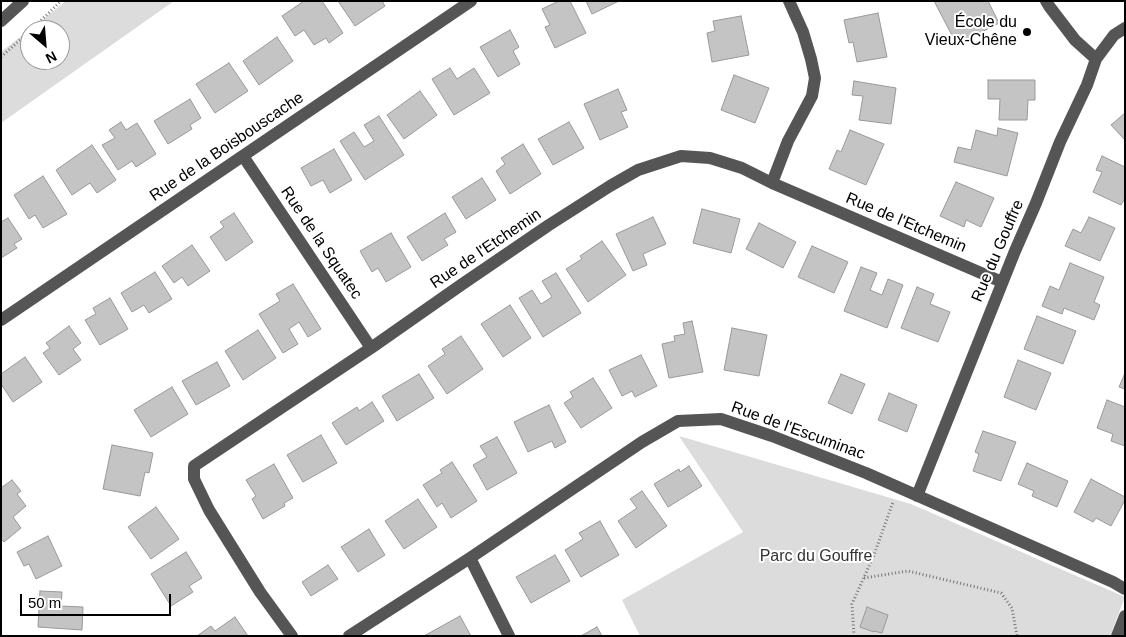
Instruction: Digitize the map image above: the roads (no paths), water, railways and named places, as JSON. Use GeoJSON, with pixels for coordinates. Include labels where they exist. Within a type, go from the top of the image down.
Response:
{"type":"FeatureCollection","features":[{"type":"Feature","properties":{"kind":"street"},"geometry":{"type":"LineString","coordinates":[[1,21],[23,1]]}},
{"type":"Feature","properties":{"kind":"street","name":"Rue de la Boisbouscache"},"geometry":{"type":"LineString","coordinates":[[1,320],[471,1]]}},
{"type":"Feature","properties":{"kind":"street"},"geometry":{"type":"LineString","coordinates":[[772,183],[788,141],[812,96],[815,78],[802,32],[789,1]]}},
{"type":"Feature","properties":{"kind":"street"},"geometry":{"type":"LineString","coordinates":[[1046,1],[1075,40],[1096,59]]}},
{"type":"Feature","properties":{"kind":"street","name":"Rue du Gouffre"},"geometry":{"type":"LineString","coordinates":[[917,496],[1002,282],[1060,142],[1087,85],[1096,59],[1114,35],[1125,28]]}},
{"type":"Feature","properties":{"kind":"street","name":"Rue de la Squatec"},"geometry":{"type":"LineString","coordinates":[[243,156],[371,348]]}},
{"type":"Feature","properties":{"kind":"street","name":"Rue de l'Etchemin"},"geometry":{"type":"LineString","coordinates":[[292,636],[260,592],[210,510],[194,479],[194,466],[371,348],[549,225],[638,170],[681,156],[710,158],[742,168],[772,183],[1002,282]]}},
{"type":"Feature","properties":{"kind":"street","name":"Rue de l'Escuminac"},"geometry":{"type":"LineString","coordinates":[[349,636],[470,558],[642,442],[678,421],[721,419],[772,436],[866,473],[1125,589]]}},
{"type":"Feature","properties":{"kind":"street"},"geometry":{"type":"LineString","coordinates":[[470,558],[509,636]]}},
{"type":"Feature","properties":{"kind":"street"},"geometry":{"type":"LineString","coordinates":[[1117,636],[1125,616]]}},
{"type":"Feature","properties":{"kind":"place","name":"École du Vieux-Chêne"},"geometry":{"type":"Point","coordinates":[1027,32]}},
{"type":"Feature","properties":{"kind":"park label","name":"Parc du Gouffre"},"geometry":{"type":"Point","coordinates":[816,557]}}]}
